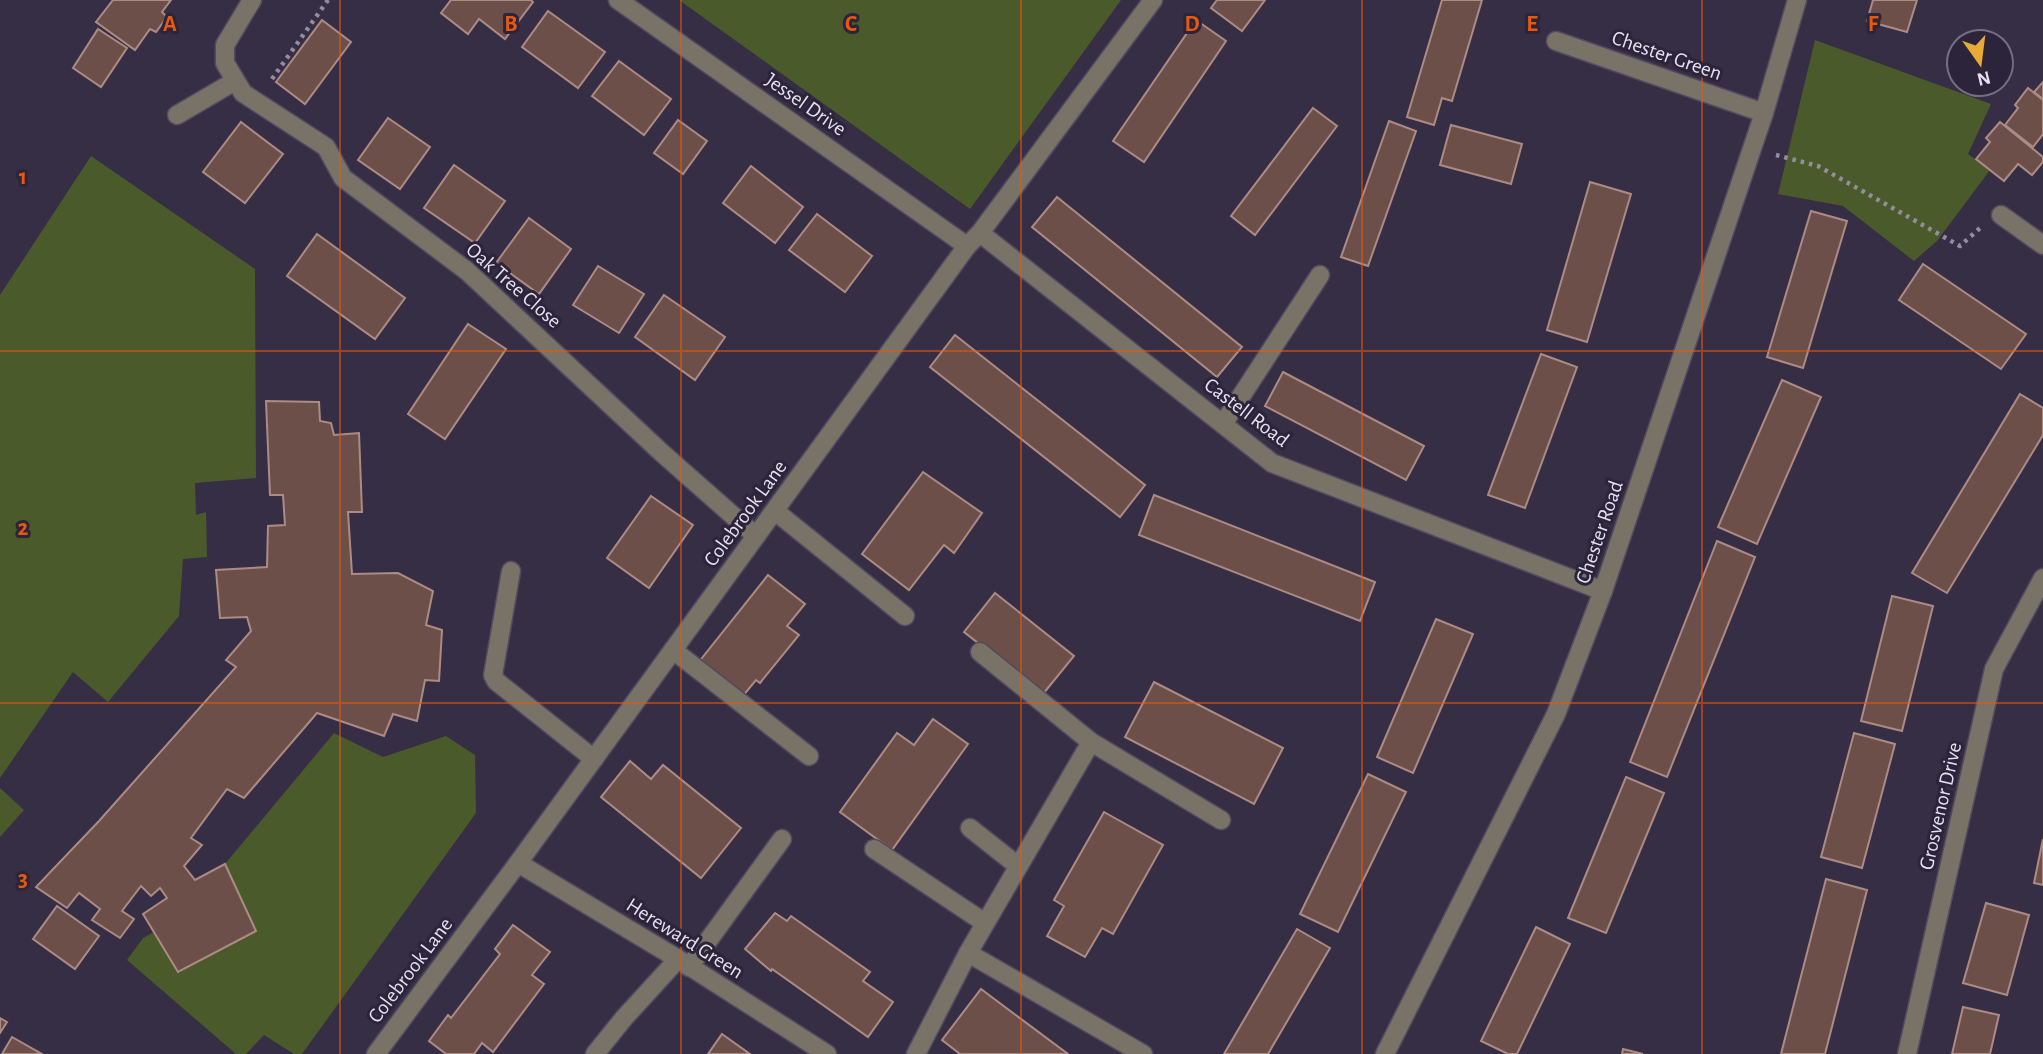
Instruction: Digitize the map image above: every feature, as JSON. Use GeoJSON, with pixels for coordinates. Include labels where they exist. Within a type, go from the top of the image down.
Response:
{"type":"FeatureCollection","features":[{"type":"Feature","properties":{"kind":"street","name":"Oak Tree Close"},"geometry":{"type":"LineString","coordinates":[[252,0],[225,45],[225,63],[243,93],[326,147],[343,178],[467,271],[662,453],[757,536]]}},
{"type":"Feature","properties":{"kind":"street","name":"Jessel Drive"},"geometry":{"type":"LineString","coordinates":[[618,0],[967,246]]}},
{"type":"Feature","properties":{"kind":"street","name":"Colebrook Lane"},"geometry":{"type":"LineString","coordinates":[[376,1054],[967,246],[980,233],[1153,0]]}},
{"type":"Feature","properties":{"kind":"street","name":"Chester Road"},"geometry":{"type":"LineString","coordinates":[[1385,1054],[1556,713],[1603,591],[1764,113],[1797,0]]}},
{"type":"Feature","properties":{"kind":"street","name":"Chester Green"},"geometry":{"type":"LineString","coordinates":[[1556,41],[1764,113]]}},
{"type":"Feature","properties":{"kind":"street"},"geometry":{"type":"LineString","coordinates":[[177,115],[235,81]]}},
{"type":"Feature","properties":{"kind":"street"},"geometry":{"type":"LineString","coordinates":[[2000,215],[2043,245]]}},
{"type":"Feature","properties":{"kind":"street","name":"Castell Road"},"geometry":{"type":"LineString","coordinates":[[980,233],[1272,463],[1603,591]]}},
{"type":"Feature","properties":{"kind":"street"},"geometry":{"type":"LineString","coordinates":[[1223,424],[1320,275]]}},
{"type":"Feature","properties":{"kind":"street"},"geometry":{"type":"LineString","coordinates":[[775,511],[905,616]]}},
{"type":"Feature","properties":{"kind":"street"},"geometry":{"type":"LineString","coordinates":[[511,571],[493,675],[496,681],[594,759]]}},
{"type":"Feature","properties":{"kind":"street","name":"Grosvenor Drive"},"geometry":{"type":"LineString","coordinates":[[1907,1054],[1994,669],[2043,578]]}},
{"type":"Feature","properties":{"kind":"street"},"geometry":{"type":"LineString","coordinates":[[673,650],[809,756]]}},
{"type":"Feature","properties":{"kind":"street"},"geometry":{"type":"LineString","coordinates":[[980,652],[1091,742],[1221,820]]}},
{"type":"Feature","properties":{"kind":"street"},"geometry":{"type":"LineString","coordinates":[[916,1054],[968,953],[1091,742]]}},
{"type":"Feature","properties":{"kind":"street"},"geometry":{"type":"LineString","coordinates":[[970,828],[1018,866]]}},
{"type":"Feature","properties":{"kind":"street"},"geometry":{"type":"LineString","coordinates":[[595,1054],[624,1018],[684,963],[782,839]]}},
{"type":"Feature","properties":{"kind":"street"},"geometry":{"type":"LineString","coordinates":[[874,849],[985,923]]}},
{"type":"Feature","properties":{"kind":"street","name":"Hereward Green"},"geometry":{"type":"LineString","coordinates":[[518,863],[828,1054]]}},
{"type":"Feature","properties":{"kind":"street"},"geometry":{"type":"LineString","coordinates":[[968,953],[1143,1054]]}},
{"type":"Feature","properties":{"kind":"path"},"geometry":{"type":"LineString","coordinates":[[256,102],[328,0]]}},
{"type":"Feature","properties":{"kind":"path"},"geometry":{"type":"LineString","coordinates":[[1752,148],[1818,166],[1960,246],[1990,218],[2000,215]]}},
{"type":"Feature","properties":{"kind":"green space"},"geometry":{"type":"Polygon","coordinates":[[[679,0],[1121,0],[970,209],[679,0]]]}},
{"type":"Feature","properties":{"kind":"green space"},"geometry":{"type":"Polygon","coordinates":[[[1815,40],[1945,87],[1945,98],[1974,98],[1991,104],[1968,154],[1990,170],[1937,241],[1914,261],[1843,206],[1778,194],[1815,40]]]}},
{"type":"Feature","properties":{"kind":"green space"},"geometry":{"type":"Polygon","coordinates":[[[91,156],[255,269],[256,478],[195,483],[196,515],[206,512],[207,557],[183,559],[179,616],[108,702],[73,672],[0,778],[0,295],[91,156]]]}},
{"type":"Feature","properties":{"kind":"green space"},"geometry":{"type":"Polygon","coordinates":[[[334,733],[383,757],[446,736],[475,755],[476,813],[302,1054],[294,1054],[264,1035],[246,1054],[236,1054],[127,960],[143,938],[154,932],[178,972],[256,931],[225,864],[334,733]]]}},
{"type":"Feature","properties":{"kind":"green space"},"geometry":{"type":"Polygon","coordinates":[[[0,788],[24,810],[0,837],[0,788]]]}},
{"type":"Feature","properties":{"kind":"building"},"geometry":{"type":"Polygon","coordinates":[[[113,0],[171,0],[162,12],[167,17],[156,32],[150,29],[135,50],[96,22],[113,0]]]}},
{"type":"Feature","properties":{"kind":"building"},"geometry":{"type":"Polygon","coordinates":[[[451,0],[533,2],[505,39],[479,19],[468,34],[441,13],[451,0]]]}},
{"type":"Feature","properties":{"kind":"building"},"geometry":{"type":"Polygon","coordinates":[[[1217,0],[1265,0],[1242,31],[1211,8],[1217,0]]]}},
{"type":"Feature","properties":{"kind":"building"},"geometry":{"type":"Polygon","coordinates":[[[1442,0],[1482,0],[1452,101],[1442,98],[1434,125],[1407,117],[1442,0]]]}},
{"type":"Feature","properties":{"kind":"building"},"geometry":{"type":"Polygon","coordinates":[[[1873,0],[1917,0],[1907,32],[1867,21],[1873,0]]]}},
{"type":"Feature","properties":{"kind":"building"},"geometry":{"type":"Polygon","coordinates":[[[548,11],[605,52],[578,88],[522,47],[548,11]]]}},
{"type":"Feature","properties":{"kind":"building"},"geometry":{"type":"Polygon","coordinates":[[[322,20],[351,42],[305,104],[276,82],[322,20]]]}},
{"type":"Feature","properties":{"kind":"building"},"geometry":{"type":"Polygon","coordinates":[[[1196,20],[1226,41],[1144,162],[1113,141],[1196,20]]]}},
{"type":"Feature","properties":{"kind":"building"},"geometry":{"type":"Polygon","coordinates":[[[98,29],[127,48],[101,87],[73,68],[98,29]]]}},
{"type":"Feature","properties":{"kind":"building"},"geometry":{"type":"Polygon","coordinates":[[[619,61],[671,99],[644,135],[592,96],[619,61]]]}},
{"type":"Feature","properties":{"kind":"building"},"geometry":{"type":"Polygon","coordinates":[[[2043,82],[2043,99],[2034,92],[2043,82]]]}},
{"type":"Feature","properties":{"kind":"building"},"geometry":{"type":"Polygon","coordinates":[[[2028,88],[2043,100],[2043,134],[2033,147],[2005,125],[2028,88]]]}},
{"type":"Feature","properties":{"kind":"building"},"geometry":{"type":"Polygon","coordinates":[[[1313,108],[1337,126],[1255,235],[1231,216],[1313,108]]]}},
{"type":"Feature","properties":{"kind":"building"},"geometry":{"type":"Polygon","coordinates":[[[388,118],[430,147],[400,189],[358,160],[388,118]]]}},
{"type":"Feature","properties":{"kind":"building"},"geometry":{"type":"Polygon","coordinates":[[[678,120],[707,141],[683,174],[654,153],[678,120]]]}},
{"type":"Feature","properties":{"kind":"building"},"geometry":{"type":"Polygon","coordinates":[[[1389,121],[1416,131],[1368,266],[1341,257],[1389,121]]]}},
{"type":"Feature","properties":{"kind":"building"},"geometry":{"type":"Polygon","coordinates":[[[241,122],[283,154],[245,203],[203,172],[241,122]]]}},
{"type":"Feature","properties":{"kind":"building"},"geometry":{"type":"Polygon","coordinates":[[[2000,122],[2043,157],[2043,162],[2032,175],[2018,164],[2004,181],[1976,159],[1990,142],[1986,138],[2000,122]]]}},
{"type":"Feature","properties":{"kind":"building"},"geometry":{"type":"Polygon","coordinates":[[[1451,125],[1522,144],[1511,184],[1440,165],[1451,125]]]}},
{"type":"Feature","properties":{"kind":"building"},"geometry":{"type":"Polygon","coordinates":[[[454,165],[505,201],[475,243],[424,208],[454,165]]]}},
{"type":"Feature","properties":{"kind":"building"},"geometry":{"type":"Polygon","coordinates":[[[751,166],[803,207],[775,243],[723,203],[751,166]]]}},
{"type":"Feature","properties":{"kind":"building"},"geometry":{"type":"Polygon","coordinates":[[[1590,182],[1631,194],[1587,342],[1547,330],[1590,182]]]}},
{"type":"Feature","properties":{"kind":"building"},"geometry":{"type":"Polygon","coordinates":[[[1057,197],[1242,347],[1217,377],[1032,227],[1057,197]]]}},
{"type":"Feature","properties":{"kind":"building"},"geometry":{"type":"Polygon","coordinates":[[[1811,211],[1847,221],[1803,368],[1767,357],[1811,211]]]}},
{"type":"Feature","properties":{"kind":"building"},"geometry":{"type":"Polygon","coordinates":[[[817,214],[872,256],[845,292],[789,250],[817,214]]]}},
{"type":"Feature","properties":{"kind":"building"},"geometry":{"type":"Polygon","coordinates":[[[529,218],[571,249],[539,294],[496,263],[529,218]]]}},
{"type":"Feature","properties":{"kind":"building"},"geometry":{"type":"Polygon","coordinates":[[[317,234],[405,298],[375,339],[287,276],[317,234]]]}},
{"type":"Feature","properties":{"kind":"building"},"geometry":{"type":"Polygon","coordinates":[[[1923,264],[2026,334],[2001,369],[1899,300],[1923,264]]]}},
{"type":"Feature","properties":{"kind":"building"},"geometry":{"type":"Polygon","coordinates":[[[598,266],[644,294],[619,333],[573,305],[598,266]]]}},
{"type":"Feature","properties":{"kind":"building"},"geometry":{"type":"Polygon","coordinates":[[[664,295],[725,337],[695,380],[635,337],[664,295]]]}},
{"type":"Feature","properties":{"kind":"building"},"geometry":{"type":"Polygon","coordinates":[[[468,324],[506,349],[445,439],[408,414],[468,324]]]}},
{"type":"Feature","properties":{"kind":"building"},"geometry":{"type":"Polygon","coordinates":[[[955,335],[1145,485],[1120,517],[930,367],[955,335]]]}},
{"type":"Feature","properties":{"kind":"building"},"geometry":{"type":"Polygon","coordinates":[[[1541,354],[1577,367],[1525,508],[1488,495],[1541,354]]]}},
{"type":"Feature","properties":{"kind":"building"},"geometry":{"type":"Polygon","coordinates":[[[1283,372],[1424,446],[1406,480],[1265,406],[1283,372]]]}},
{"type":"Feature","properties":{"kind":"building"},"geometry":{"type":"Polygon","coordinates":[[[1782,380],[1821,397],[1757,544],[1718,527],[1782,380]]]}},
{"type":"Feature","properties":{"kind":"building"},"geometry":{"type":"Polygon","coordinates":[[[2020,394],[2043,408],[2043,435],[1947,593],[1912,573],[2020,394]]]}},
{"type":"Feature","properties":{"kind":"building"},"geometry":{"type":"Polygon","coordinates":[[[266,401],[319,402],[320,421],[331,423],[334,435],[359,433],[362,512],[348,512],[352,574],[398,573],[433,591],[426,625],[442,630],[439,681],[425,680],[417,721],[393,714],[384,736],[317,713],[244,798],[227,789],[191,838],[202,845],[184,866],[195,880],[225,864],[256,931],[178,972],[143,914],[167,898],[160,888],[151,896],[141,886],[122,911],[134,919],[120,938],[92,920],[100,909],[79,893],[67,908],[36,887],[99,821],[236,667],[226,660],[251,631],[247,617],[220,618],[216,570],[267,567],[268,526],[285,525],[283,495],[270,495],[266,401]]]}},
{"type":"Feature","properties":{"kind":"building"},"geometry":{"type":"Polygon","coordinates":[[[923,472],[982,513],[954,553],[944,545],[909,590],[862,554],[923,472]]]}},
{"type":"Feature","properties":{"kind":"building"},"geometry":{"type":"Polygon","coordinates":[[[1154,495],[1375,582],[1360,621],[1139,535],[1154,495]]]}},
{"type":"Feature","properties":{"kind":"building"},"geometry":{"type":"Polygon","coordinates":[[[651,496],[693,525],[649,588],[607,558],[651,496]]]}},
{"type":"Feature","properties":{"kind":"building"},"geometry":{"type":"Polygon","coordinates":[[[1717,541],[1755,557],[1667,777],[1630,762],[1717,541]]]}},
{"type":"Feature","properties":{"kind":"building"},"geometry":{"type":"Polygon","coordinates":[[[768,575],[805,604],[787,626],[799,635],[760,683],[756,680],[742,697],[698,663],[768,575]]]}},
{"type":"Feature","properties":{"kind":"building"},"geometry":{"type":"Polygon","coordinates":[[[995,593],[1074,656],[1043,694],[964,632],[995,593]]]}},
{"type":"Feature","properties":{"kind":"building"},"geometry":{"type":"Polygon","coordinates":[[[1892,596],[1933,606],[1902,731],[1861,721],[1892,596]]]}},
{"type":"Feature","properties":{"kind":"building"},"geometry":{"type":"Polygon","coordinates":[[[1436,619],[1473,634],[1413,773],[1377,757],[1436,619]]]}},
{"type":"Feature","properties":{"kind":"building"},"geometry":{"type":"Polygon","coordinates":[[[1154,682],[1283,748],[1254,804],[1125,737],[1154,682]]]}},
{"type":"Feature","properties":{"kind":"building"},"geometry":{"type":"Polygon","coordinates":[[[933,719],[968,744],[892,850],[840,812],[897,733],[914,745],[933,719]]]}},
{"type":"Feature","properties":{"kind":"building"},"geometry":{"type":"Polygon","coordinates":[[[1854,733],[1895,744],[1862,868],[1821,857],[1854,733]]]}},
{"type":"Feature","properties":{"kind":"building"},"geometry":{"type":"Polygon","coordinates":[[[630,761],[651,779],[663,765],[741,828],[701,878],[601,797],[630,761]]]}},
{"type":"Feature","properties":{"kind":"building"},"geometry":{"type":"Polygon","coordinates":[[[1368,774],[1406,792],[1338,932],[1300,914],[1368,774]]]}},
{"type":"Feature","properties":{"kind":"building"},"geometry":{"type":"Polygon","coordinates":[[[1626,777],[1664,793],[1606,933],[1568,918],[1626,777]]]}},
{"type":"Feature","properties":{"kind":"building"},"geometry":{"type":"Polygon","coordinates":[[[1104,812],[1163,845],[1113,934],[1102,928],[1085,957],[1047,936],[1064,906],[1054,900],[1104,812]]]}},
{"type":"Feature","properties":{"kind":"building"},"geometry":{"type":"Polygon","coordinates":[[[2043,839],[2043,885],[2034,883],[2043,839]]]}},
{"type":"Feature","properties":{"kind":"building"},"geometry":{"type":"Polygon","coordinates":[[[1826,879],[1867,890],[1825,1054],[1781,1054],[1826,879]]]}},
{"type":"Feature","properties":{"kind":"building"},"geometry":{"type":"Polygon","coordinates":[[[1986,903],[2029,915],[2007,995],[1963,983],[1986,903]]]}},
{"type":"Feature","properties":{"kind":"building"},"geometry":{"type":"Polygon","coordinates":[[[57,906],[99,936],[75,969],[33,939],[57,906]]]}},
{"type":"Feature","properties":{"kind":"building"},"geometry":{"type":"Polygon","coordinates":[[[775,913],[787,921],[791,916],[870,972],[863,981],[893,1002],[868,1037],[772,969],[771,971],[745,949],[775,913]]]}},
{"type":"Feature","properties":{"kind":"building"},"geometry":{"type":"Polygon","coordinates":[[[513,925],[550,952],[532,975],[544,984],[493,1052],[482,1043],[474,1054],[446,1054],[429,1041],[448,1015],[451,1018],[500,954],[495,949],[513,925]]]}},
{"type":"Feature","properties":{"kind":"building"},"geometry":{"type":"Polygon","coordinates":[[[1536,927],[1570,944],[1517,1054],[1508,1054],[1481,1041],[1536,927]]]}},
{"type":"Feature","properties":{"kind":"building"},"geometry":{"type":"Polygon","coordinates":[[[1297,929],[1330,948],[1268,1054],[1224,1054],[1297,929]]]}},
{"type":"Feature","properties":{"kind":"building"},"geometry":{"type":"Polygon","coordinates":[[[981,989],[1068,1054],[960,1054],[942,1040],[981,989]]]}},
{"type":"Feature","properties":{"kind":"building"},"geometry":{"type":"Polygon","coordinates":[[[1963,1007],[1999,1015],[1990,1054],[1952,1054],[1963,1007]]]}},
{"type":"Feature","properties":{"kind":"building"},"geometry":{"type":"Polygon","coordinates":[[[0,1018],[7,1022],[0,1033],[0,1018]]]}},
{"type":"Feature","properties":{"kind":"building"},"geometry":{"type":"Polygon","coordinates":[[[722,1034],[750,1054],[708,1054],[722,1034]]]}},
{"type":"Feature","properties":{"kind":"building"},"geometry":{"type":"Polygon","coordinates":[[[12,1037],[42,1054],[2,1054],[12,1037]]]}},
{"type":"Feature","properties":{"kind":"building"},"geometry":{"type":"Polygon","coordinates":[[[1623,1049],[1643,1054],[1622,1054],[1623,1049]]]}}]}
